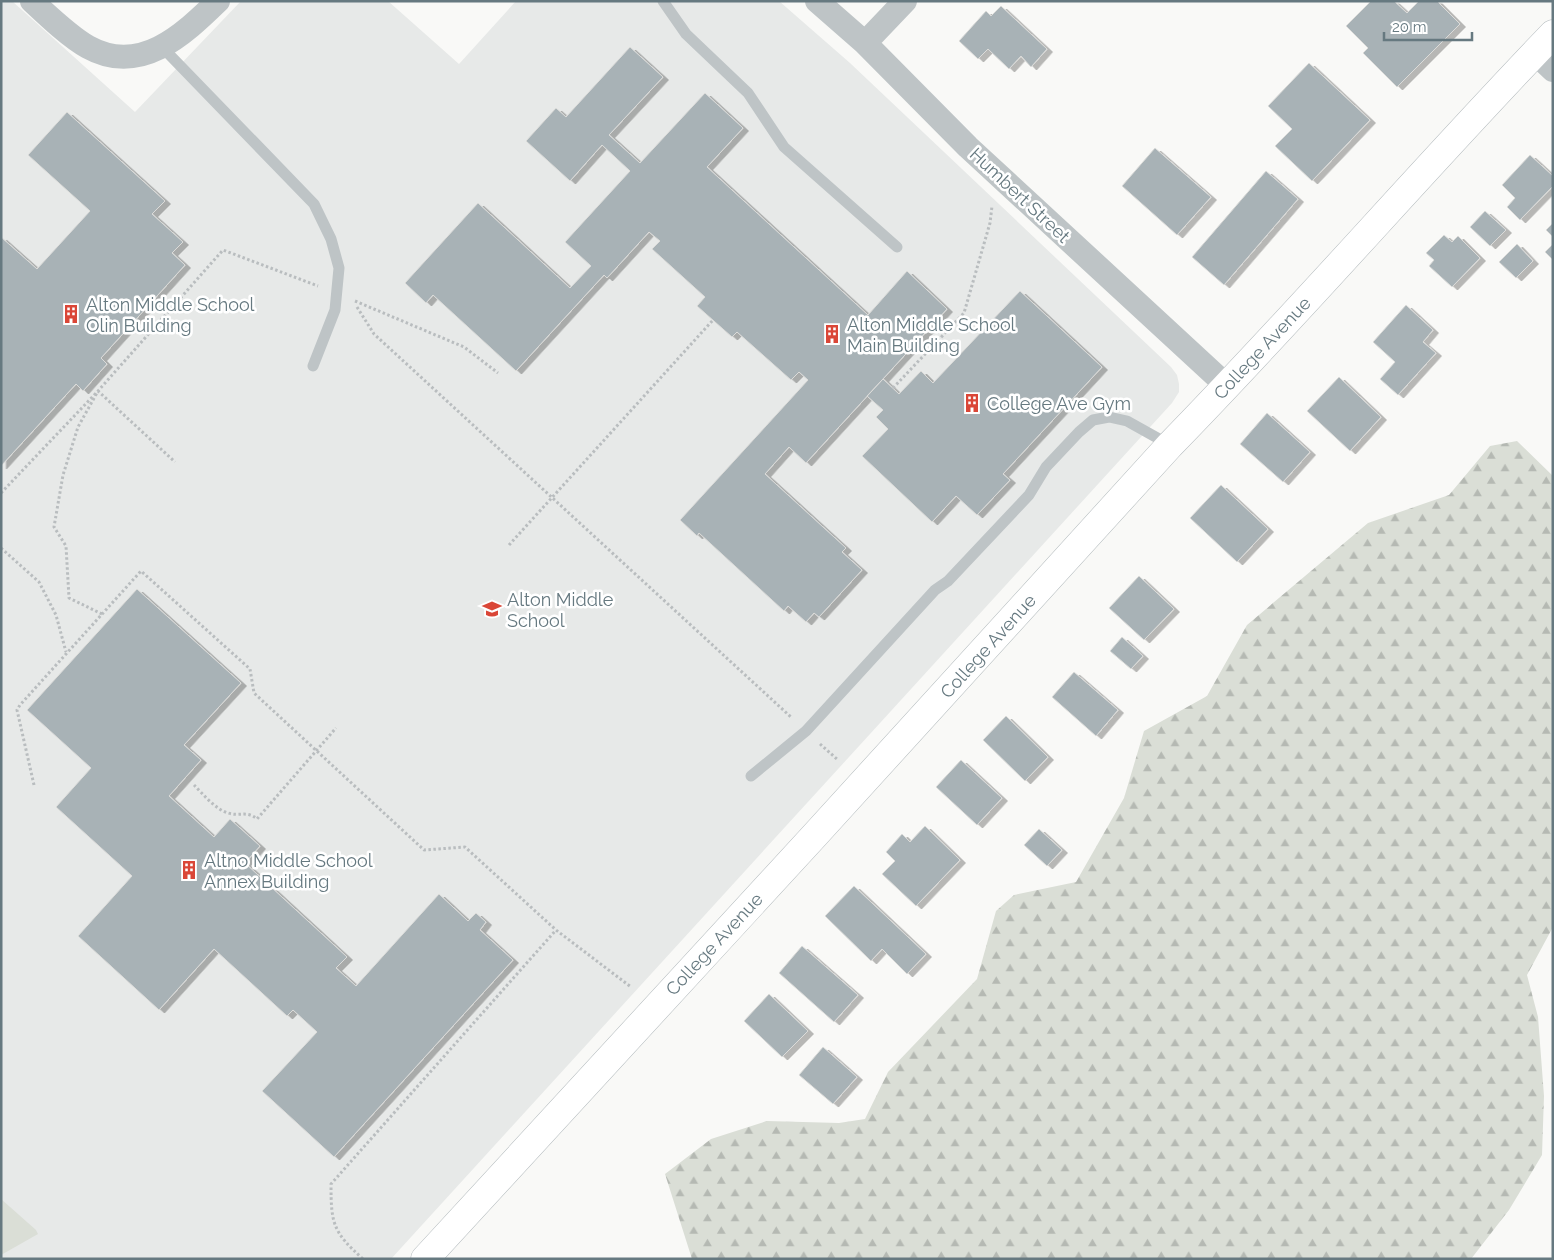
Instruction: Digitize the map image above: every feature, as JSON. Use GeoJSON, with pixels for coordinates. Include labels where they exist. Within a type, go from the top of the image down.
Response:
{"type":"FeatureCollection","features":[{"type":"Feature","properties":{"kind":"main road","name":"College Avenue"},"geometry":{"type":"LineString","coordinates":[[425,1259],[1460,131],[1547,53]]}},
{"type":"Feature","properties":{"kind":"street"},"geometry":{"type":"LineString","coordinates":[[32,1],[88,47],[118,56],[134,56],[162,47],[190,28],[218,1]]}},
{"type":"Feature","properties":{"kind":"street","name":"Humbert Street"},"geometry":{"type":"LineString","coordinates":[[817,1],[866,43],[996,174],[1227,386]]}},
{"type":"Feature","properties":{"kind":"street"},"geometry":{"type":"LineString","coordinates":[[866,43],[905,1]]}},
{"type":"Feature","properties":{"kind":"lane"},"geometry":{"type":"LineString","coordinates":[[663,1],[686,34],[748,93],[784,147],[897,247]]}},
{"type":"Feature","properties":{"kind":"lane"},"geometry":{"type":"LineString","coordinates":[[162,47],[314,204],[331,239],[339,268],[335,310],[313,366]]}},
{"type":"Feature","properties":{"kind":"lane"},"geometry":{"type":"LineString","coordinates":[[751,776],[806,731],[935,590],[948,581],[1028,495],[1046,467],[1093,420],[1109,417],[1127,421],[1170,445]]}},
{"type":"Feature","properties":{"kind":"path"},"geometry":{"type":"LineString","coordinates":[[893,388],[964,313],[990,223],[996,174]]}},
{"type":"Feature","properties":{"kind":"path"},"geometry":{"type":"LineString","coordinates":[[1,493],[98,391],[223,250],[336,294]]}},
{"type":"Feature","properties":{"kind":"path"},"geometry":{"type":"LineString","coordinates":[[498,374],[464,347],[352,299],[374,334],[838,760]]}},
{"type":"Feature","properties":{"kind":"path"},"geometry":{"type":"LineString","coordinates":[[508,546],[713,320]]}},
{"type":"Feature","properties":{"kind":"path"},"geometry":{"type":"LineString","coordinates":[[98,391],[175,462]]}},
{"type":"Feature","properties":{"kind":"path"},"geometry":{"type":"LineString","coordinates":[[98,391],[78,427],[63,475],[54,527],[66,546],[69,598],[102,614]]}},
{"type":"Feature","properties":{"kind":"path"},"geometry":{"type":"LineString","coordinates":[[1,548],[39,582],[56,615],[66,653]]}},
{"type":"Feature","properties":{"kind":"path"},"geometry":{"type":"LineString","coordinates":[[34,785],[17,710],[141,571],[250,669],[254,693],[424,850],[464,847],[556,930],[631,987]]}},
{"type":"Feature","properties":{"kind":"path"},"geometry":{"type":"LineString","coordinates":[[194,785],[226,813],[250,813],[257,819],[336,728]]}},
{"type":"Feature","properties":{"kind":"path"},"geometry":{"type":"LineString","coordinates":[[363,1259],[338,1234],[333,1219],[331,1184],[556,930]]}},
{"type":"Feature","properties":{"kind":"shaded area","name":"Alton Middle School"},"geometry":{"type":"Polygon","coordinates":[[[1,1],[12,1],[135,112],[241,1],[388,1],[459,64],[516,1],[779,1],[850,63],[1171,367],[1177,375],[1179,392],[1172,403],[391,1259],[1,1259],[1,1]]]}},
{"type":"Feature","properties":{"kind":"green space"},"geometry":{"type":"Polygon","coordinates":[[[1517,441],[1553,476],[1553,927],[1527,975],[1538,1017],[1544,1096],[1542,1155],[1509,1210],[1471,1259],[692,1259],[665,1174],[711,1139],[767,1121],[839,1123],[865,1119],[888,1072],[977,979],[996,911],[1014,895],[1076,882],[1124,798],[1144,731],[1207,696],[1247,625],[1368,523],[1449,495],[1490,446],[1517,441]]]}},
{"type":"Feature","properties":{"kind":"green space"},"geometry":{"type":"Polygon","coordinates":[[[1,1199],[36,1230],[38,1234],[1,1255],[1,1199]]]}},
{"type":"Feature","properties":{"kind":"building"},"geometry":{"type":"Polygon","coordinates":[[[1371,1],[1394,1],[1407,13],[1419,1],[1437,1],[1460,24],[1397,87],[1363,53],[1368,48],[1346,26],[1371,1]]]}},
{"type":"Feature","properties":{"kind":"building"},"geometry":{"type":"Polygon","coordinates":[[[1001,6],[1047,49],[1031,67],[1021,56],[1009,69],[988,49],[978,59],[959,41],[986,11],[991,16],[1001,6]]]}},
{"type":"Feature","properties":{"kind":"building","name":"Alton Middle School Main Building"},"geometry":{"type":"Polygon","coordinates":[[[630,47],[663,77],[609,135],[640,163],[705,93],[743,128],[707,167],[868,315],[907,271],[947,309],[806,463],[789,447],[765,474],[846,548],[842,552],[862,570],[819,617],[814,613],[806,622],[788,606],[784,611],[699,533],[697,536],[680,520],[808,380],[799,372],[791,380],[737,332],[732,337],[697,306],[705,297],[652,249],[660,241],[649,232],[607,278],[604,275],[516,371],[433,295],[426,303],[405,283],[478,203],[570,288],[591,266],[565,242],[630,171],[602,145],[570,181],[526,141],[556,108],[566,117],[630,47]]]}},
{"type":"Feature","properties":{"kind":"building"},"geometry":{"type":"Polygon","coordinates":[[[1309,63],[1370,120],[1312,181],[1275,146],[1292,129],[1268,106],[1309,63]]]}},
{"type":"Feature","properties":{"kind":"building","name":"Alton Middle School Olin Building"},"geometry":{"type":"Polygon","coordinates":[[[67,112],[165,201],[152,214],[183,242],[172,253],[185,265],[101,358],[107,364],[83,391],[76,384],[1,466],[1,237],[37,269],[90,211],[28,155],[67,112]]]}},
{"type":"Feature","properties":{"kind":"building"},"geometry":{"type":"Polygon","coordinates":[[[1155,148],[1211,197],[1177,235],[1122,186],[1155,148]]]}},
{"type":"Feature","properties":{"kind":"building"},"geometry":{"type":"Polygon","coordinates":[[[1530,155],[1553,176],[1553,186],[1520,220],[1507,207],[1515,198],[1502,185],[1530,155]]]}},
{"type":"Feature","properties":{"kind":"building"},"geometry":{"type":"Polygon","coordinates":[[[1266,171],[1298,199],[1224,285],[1192,257],[1266,171]]]}},
{"type":"Feature","properties":{"kind":"building"},"geometry":{"type":"Polygon","coordinates":[[[1485,211],[1506,230],[1490,246],[1470,227],[1485,211]]]}},
{"type":"Feature","properties":{"kind":"building"},"geometry":{"type":"Polygon","coordinates":[[[1553,223],[1553,237],[1546,230],[1553,223]]]}},
{"type":"Feature","properties":{"kind":"building"},"geometry":{"type":"Polygon","coordinates":[[[1444,235],[1452,242],[1458,236],[1480,258],[1452,287],[1429,266],[1434,260],[1426,253],[1444,235]]]}},
{"type":"Feature","properties":{"kind":"building"},"geometry":{"type":"Polygon","coordinates":[[[1517,244],[1533,261],[1516,278],[1499,262],[1517,244]]]}},
{"type":"Feature","properties":{"kind":"building"},"geometry":{"type":"Polygon","coordinates":[[[1553,244],[1553,260],[1545,252],[1553,244]]]}},
{"type":"Feature","properties":{"kind":"building","name":"College Ave Gym"},"geometry":{"type":"Polygon","coordinates":[[[1020,291],[1102,367],[1003,474],[1010,480],[977,515],[956,496],[932,522],[862,456],[888,429],[876,417],[883,410],[867,396],[883,379],[899,394],[921,371],[933,383],[1020,291]]]}},
{"type":"Feature","properties":{"kind":"building"},"geometry":{"type":"Polygon","coordinates":[[[1406,305],[1433,330],[1423,342],[1436,353],[1398,395],[1380,379],[1395,362],[1373,342],[1406,305]]]}},
{"type":"Feature","properties":{"kind":"building"},"geometry":{"type":"Polygon","coordinates":[[[1339,377],[1381,417],[1350,451],[1307,411],[1339,377]]]}},
{"type":"Feature","properties":{"kind":"building"},"geometry":{"type":"Polygon","coordinates":[[[1267,413],[1310,452],[1283,482],[1240,444],[1267,413]]]}},
{"type":"Feature","properties":{"kind":"building"},"geometry":{"type":"Polygon","coordinates":[[[1221,485],[1268,529],[1237,562],[1190,518],[1221,485]]]}},
{"type":"Feature","properties":{"kind":"building"},"geometry":{"type":"Polygon","coordinates":[[[1139,576],[1174,609],[1144,640],[1109,608],[1139,576]]]}},
{"type":"Feature","properties":{"kind":"building","name":"Altno Middle School Annex Building"},"geometry":{"type":"Polygon","coordinates":[[[137,589],[241,683],[184,745],[201,760],[169,796],[214,837],[230,819],[260,846],[245,863],[347,957],[336,968],[356,986],[439,894],[468,921],[476,913],[486,922],[480,930],[513,960],[334,1157],[262,1091],[317,1032],[293,1010],[287,1016],[214,949],[159,1010],[78,936],[132,876],[56,807],[91,768],[27,710],[137,589]]]}},
{"type":"Feature","properties":{"kind":"building"},"geometry":{"type":"Polygon","coordinates":[[[1122,637],[1143,656],[1131,669],[1110,651],[1122,637]]]}},
{"type":"Feature","properties":{"kind":"building"},"geometry":{"type":"Polygon","coordinates":[[[1074,672],[1118,710],[1096,736],[1052,697],[1074,672]]]}},
{"type":"Feature","properties":{"kind":"building"},"geometry":{"type":"Polygon","coordinates":[[[1006,716],[1048,757],[1025,781],[983,740],[1006,716]]]}},
{"type":"Feature","properties":{"kind":"building"},"geometry":{"type":"Polygon","coordinates":[[[961,760],[1002,798],[977,825],[936,787],[961,760]]]}},
{"type":"Feature","properties":{"kind":"building"},"geometry":{"type":"Polygon","coordinates":[[[925,826],[960,860],[916,906],[882,874],[895,861],[886,852],[902,834],[910,842],[925,826]]]}},
{"type":"Feature","properties":{"kind":"building"},"geometry":{"type":"Polygon","coordinates":[[[1039,829],[1062,850],[1047,866],[1024,845],[1039,829]]]}},
{"type":"Feature","properties":{"kind":"building"},"geometry":{"type":"Polygon","coordinates":[[[854,886],[926,954],[907,974],[882,949],[871,961],[825,916],[854,886]]]}},
{"type":"Feature","properties":{"kind":"building"},"geometry":{"type":"Polygon","coordinates":[[[802,946],[858,995],[834,1022],[779,973],[802,946]]]}},
{"type":"Feature","properties":{"kind":"building"},"geometry":{"type":"Polygon","coordinates":[[[769,994],[808,1031],[782,1057],[744,1021],[769,994]]]}},
{"type":"Feature","properties":{"kind":"building"},"geometry":{"type":"Polygon","coordinates":[[[823,1047],[857,1077],[833,1104],[799,1075],[823,1047]]]}},
{"type":"Feature","properties":{"kind":"place","name":"Alton Middle School Olin Building"},"geometry":{"type":"Point","coordinates":[71,314]}},
{"type":"Feature","properties":{"kind":"place","name":"Alton Middle School Main Building"},"geometry":{"type":"Point","coordinates":[832,334]}},
{"type":"Feature","properties":{"kind":"place","name":"College Ave Gym"},"geometry":{"type":"Point","coordinates":[972,403]}},
{"type":"Feature","properties":{"kind":"place","name":"Alton Middle School"},"geometry":{"type":"Point","coordinates":[492,609]}},
{"type":"Feature","properties":{"kind":"place","name":"Altno Middle School Annex Building"},"geometry":{"type":"Point","coordinates":[189,870]}}]}
